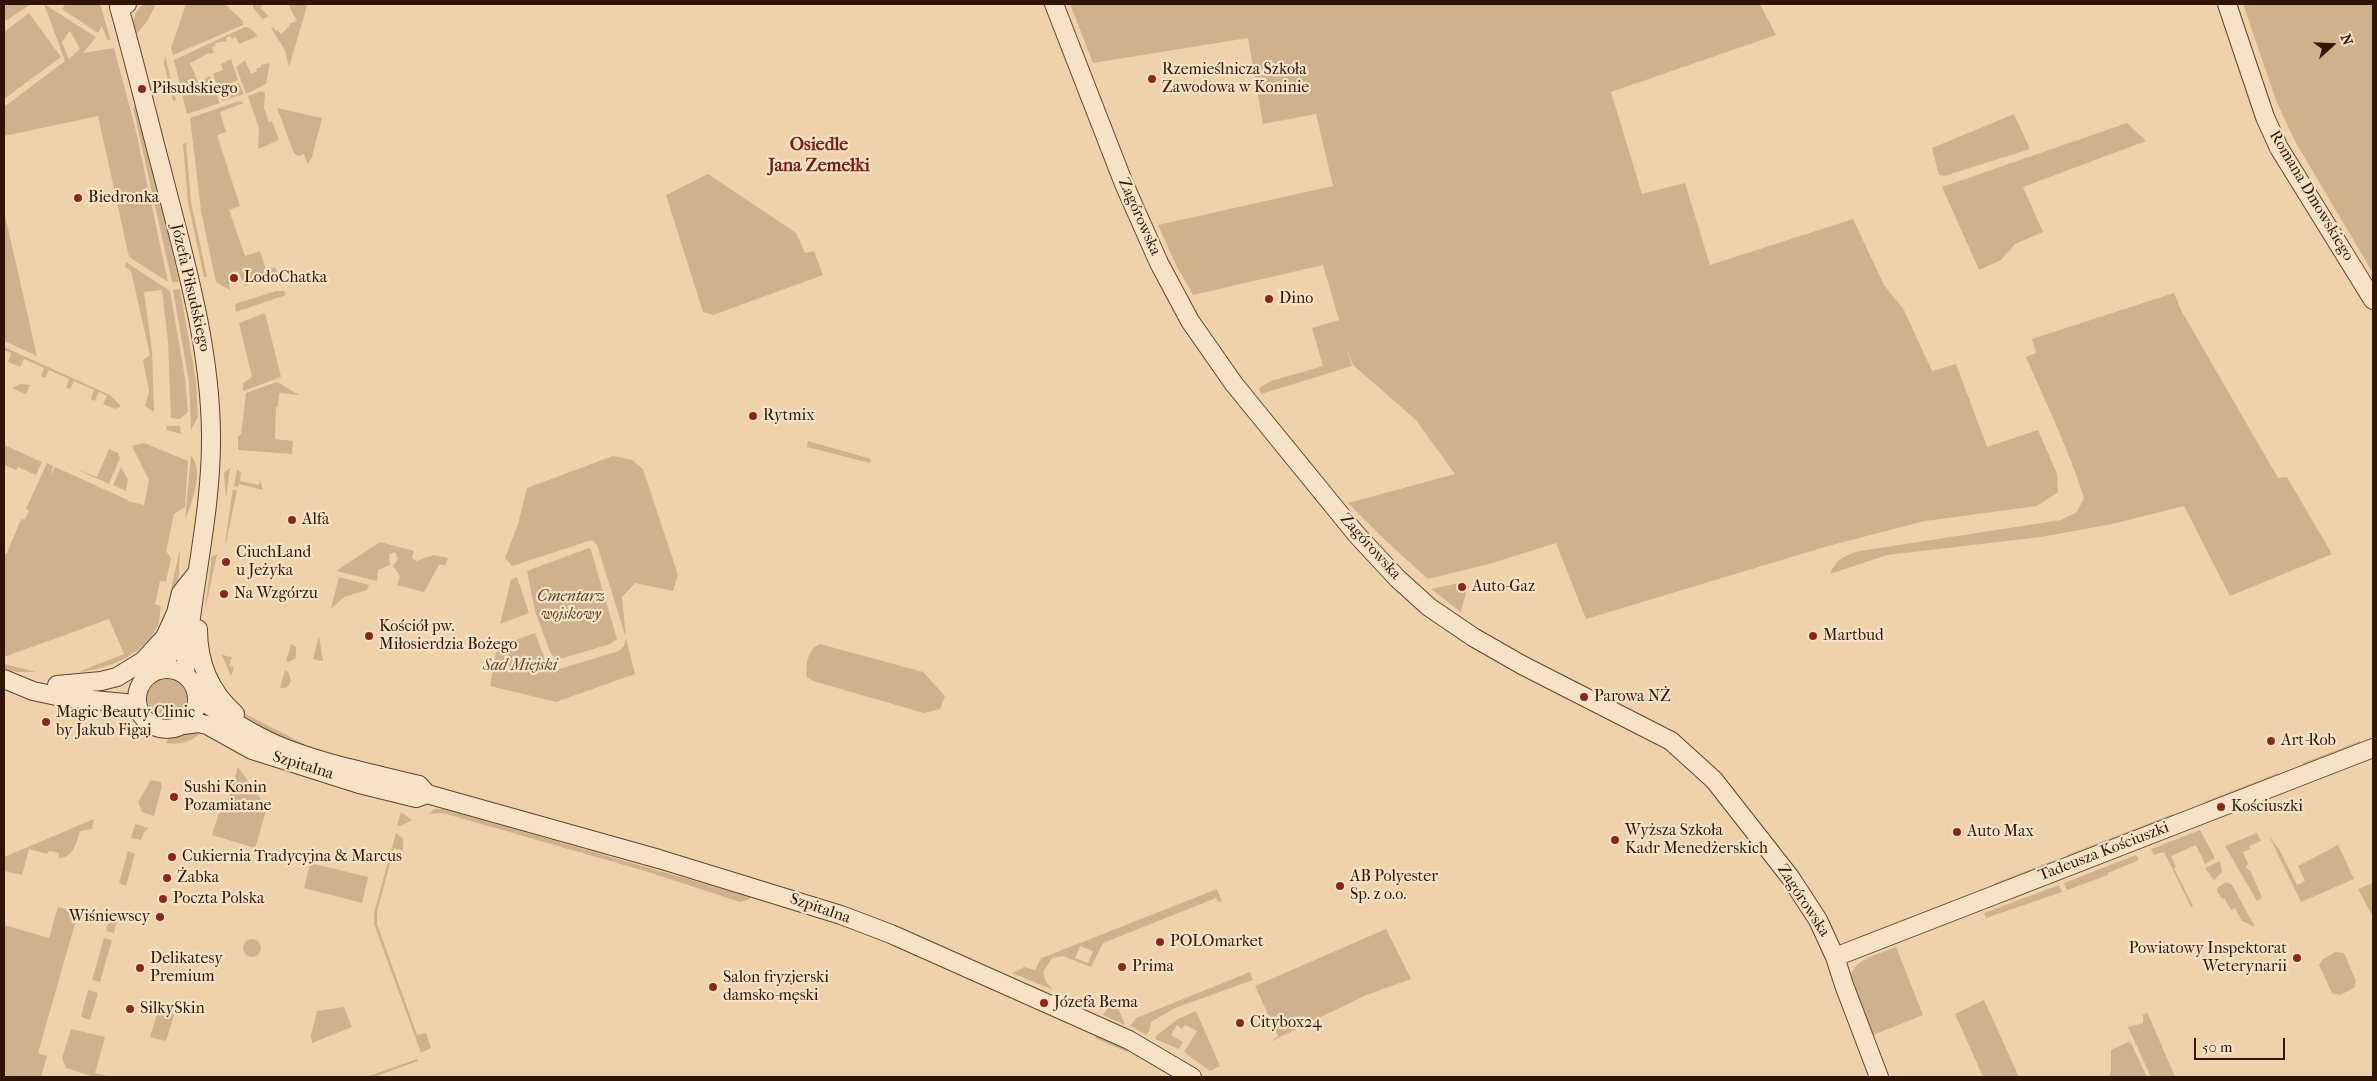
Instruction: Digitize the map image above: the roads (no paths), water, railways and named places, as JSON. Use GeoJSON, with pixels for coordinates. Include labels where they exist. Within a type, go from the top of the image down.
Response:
{"type":"FeatureCollection","features":[{"type":"Feature","properties":{"kind":"street","name":"Zagórowska"},"geometry":{"type":"LineString","coordinates":[[1054,4],[1124,184],[1174,293],[1200,336],[1230,378],[1352,529],[1397,578],[1446,619],[1522,665],[1660,735],[1694,760],[1726,794],[1794,883],[1818,920],[1835,957],[1879,1077]]}},
{"type":"Feature","properties":{"kind":"street","name":"Romana Dmowskiego"},"geometry":{"type":"LineString","coordinates":[[2226,4],[2265,117],[2279,148],[2373,300]]}},
{"type":"Feature","properties":{"kind":"street","name":"Józefa Piłsudskiego"},"geometry":{"type":"LineString","coordinates":[[123,5],[192,283],[206,362],[210,403],[210,473],[205,523],[196,574],[186,674]]}},
{"type":"Feature","properties":{"kind":"street","name":"Józefa Piłsudskiego"},"geometry":{"type":"LineString","coordinates":[[153,672],[171,656],[184,603],[196,574]]}},
{"type":"Feature","properties":{"kind":"street"},"geometry":{"type":"LineString","coordinates":[[57,686],[101,681],[117,677],[143,661],[165,637],[181,593],[196,574]]}},
{"type":"Feature","properties":{"kind":"street"},"geometry":{"type":"LineString","coordinates":[[196,574],[200,603],[199,654],[203,667],[218,697],[257,735]]}},
{"type":"Feature","properties":{"kind":"street"},"geometry":{"type":"LineString","coordinates":[[11,681],[35,682],[86,689],[120,688],[135,684],[153,672],[177,670],[186,674],[192,680],[198,698],[194,714],[183,725],[168,729],[155,727],[143,718],[137,701],[138,691],[141,682],[153,672]]}},
{"type":"Feature","properties":{"kind":"street"},"geometry":{"type":"LineString","coordinates":[[11,681],[33,691],[62,697],[124,703],[139,710]]}},
{"type":"Feature","properties":{"kind":"street","name":"Szpitalna"},"geometry":{"type":"LineString","coordinates":[[198,698],[220,714],[257,735],[310,756],[419,785],[427,794],[659,858],[841,915],[891,934],[1129,1040],[1192,1077]]}},
{"type":"Feature","properties":{"kind":"street","name":"Szpitalna"},"geometry":{"type":"LineString","coordinates":[[183,725],[198,723],[207,725],[252,750],[359,784],[416,798],[427,794]]}},
{"type":"Feature","properties":{"kind":"street","name":"Tadeusza Kościuszki"},"geometry":{"type":"LineString","coordinates":[[1835,957],[2373,748]]}},
{"type":"Feature","properties":{"kind":"place","name":"Rzemieślnicza Szkoła Zawodowa w Koninie"},"geometry":{"type":"Point","coordinates":[1152,79]}},
{"type":"Feature","properties":{"kind":"place","name":"Piłsudskiego"},"geometry":{"type":"Point","coordinates":[142,89]}},
{"type":"Feature","properties":{"kind":"place","name":"Biedronka"},"geometry":{"type":"Point","coordinates":[78,198]}},
{"type":"Feature","properties":{"kind":"place","name":"LodoChatka"},"geometry":{"type":"Point","coordinates":[234,278]}},
{"type":"Feature","properties":{"kind":"place","name":"Dino"},"geometry":{"type":"Point","coordinates":[1269,299]}},
{"type":"Feature","properties":{"kind":"place","name":"Rytmix"},"geometry":{"type":"Point","coordinates":[753,416]}},
{"type":"Feature","properties":{"kind":"place","name":"Alfa"},"geometry":{"type":"Point","coordinates":[292,520]}},
{"type":"Feature","properties":{"kind":"place","name":"CiuchLand u Jeżyka"},"geometry":{"type":"Point","coordinates":[226,562]}},
{"type":"Feature","properties":{"kind":"place","name":"Auto-Gaz"},"geometry":{"type":"Point","coordinates":[1462,587]}},
{"type":"Feature","properties":{"kind":"place","name":"Na Wzgórzu"},"geometry":{"type":"Point","coordinates":[224,594]}},
{"type":"Feature","properties":{"kind":"place","name":"Kościół pw. Miłosierdzia Bożego"},"geometry":{"type":"Point","coordinates":[369,636]}},
{"type":"Feature","properties":{"kind":"place","name":"Martbud"},"geometry":{"type":"Point","coordinates":[1813,636]}},
{"type":"Feature","properties":{"kind":"place","name":"Parowa NŻ"},"geometry":{"type":"Point","coordinates":[1584,697]}},
{"type":"Feature","properties":{"kind":"place","name":"Magic Beauty Clinic by Jakub Figaj"},"geometry":{"type":"Point","coordinates":[46,722]}},
{"type":"Feature","properties":{"kind":"place","name":"Art-Rob"},"geometry":{"type":"Point","coordinates":[2271,741]}},
{"type":"Feature","properties":{"kind":"place","name":"Sushi Konin Pozamiatane"},"geometry":{"type":"Point","coordinates":[174,797]}},
{"type":"Feature","properties":{"kind":"place","name":"Kościuszki"},"geometry":{"type":"Point","coordinates":[2221,807]}},
{"type":"Feature","properties":{"kind":"place","name":"Auto Max"},"geometry":{"type":"Point","coordinates":[1957,832]}},
{"type":"Feature","properties":{"kind":"place","name":"Wyższa Szkoła Kadr Menedżerskich"},"geometry":{"type":"Point","coordinates":[1615,840]}},
{"type":"Feature","properties":{"kind":"place","name":"Cukiernia Tradycyjna & Marcus"},"geometry":{"type":"Point","coordinates":[172,857]}},
{"type":"Feature","properties":{"kind":"place","name":"Żabka"},"geometry":{"type":"Point","coordinates":[167,878]}},
{"type":"Feature","properties":{"kind":"place","name":"AB Polyester Sp. z o.o."},"geometry":{"type":"Point","coordinates":[1340,886]}},
{"type":"Feature","properties":{"kind":"place","name":"Poczta Polska"},"geometry":{"type":"Point","coordinates":[163,899]}},
{"type":"Feature","properties":{"kind":"place","name":"Wiśniewscy"},"geometry":{"type":"Point","coordinates":[160,917]}},
{"type":"Feature","properties":{"kind":"place","name":"POLOmarket"},"geometry":{"type":"Point","coordinates":[1160,942]}},
{"type":"Feature","properties":{"kind":"place","name":"Powiatowy Inspektorat Weterynarii"},"geometry":{"type":"Point","coordinates":[2297,958]}},
{"type":"Feature","properties":{"kind":"place","name":"Prima"},"geometry":{"type":"Point","coordinates":[1122,967]}},
{"type":"Feature","properties":{"kind":"place","name":"Delikatesy Premium"},"geometry":{"type":"Point","coordinates":[140,968]}},
{"type":"Feature","properties":{"kind":"place","name":"Salon fryzjerski damsko-męski"},"geometry":{"type":"Point","coordinates":[713,987]}},
{"type":"Feature","properties":{"kind":"place","name":"Józefa Bema"},"geometry":{"type":"Point","coordinates":[1044,1003]}},
{"type":"Feature","properties":{"kind":"place","name":"SilkySkin"},"geometry":{"type":"Point","coordinates":[130,1009]}},
{"type":"Feature","properties":{"kind":"place","name":"Citybox24"},"geometry":{"type":"Point","coordinates":[1240,1023]}},
{"type":"Feature","properties":{"kind":"district","name":"Osiedle Jana Zemełki"},"geometry":{"type":"Point","coordinates":[819,156]}},
{"type":"Feature","properties":{"kind":"park label","name":"Cmentarz wojskowy"},"geometry":{"type":"Point","coordinates":[571,606]}},
{"type":"Feature","properties":{"kind":"park label","name":"Sad Miejski"},"geometry":{"type":"Point","coordinates":[520,666]}}]}
